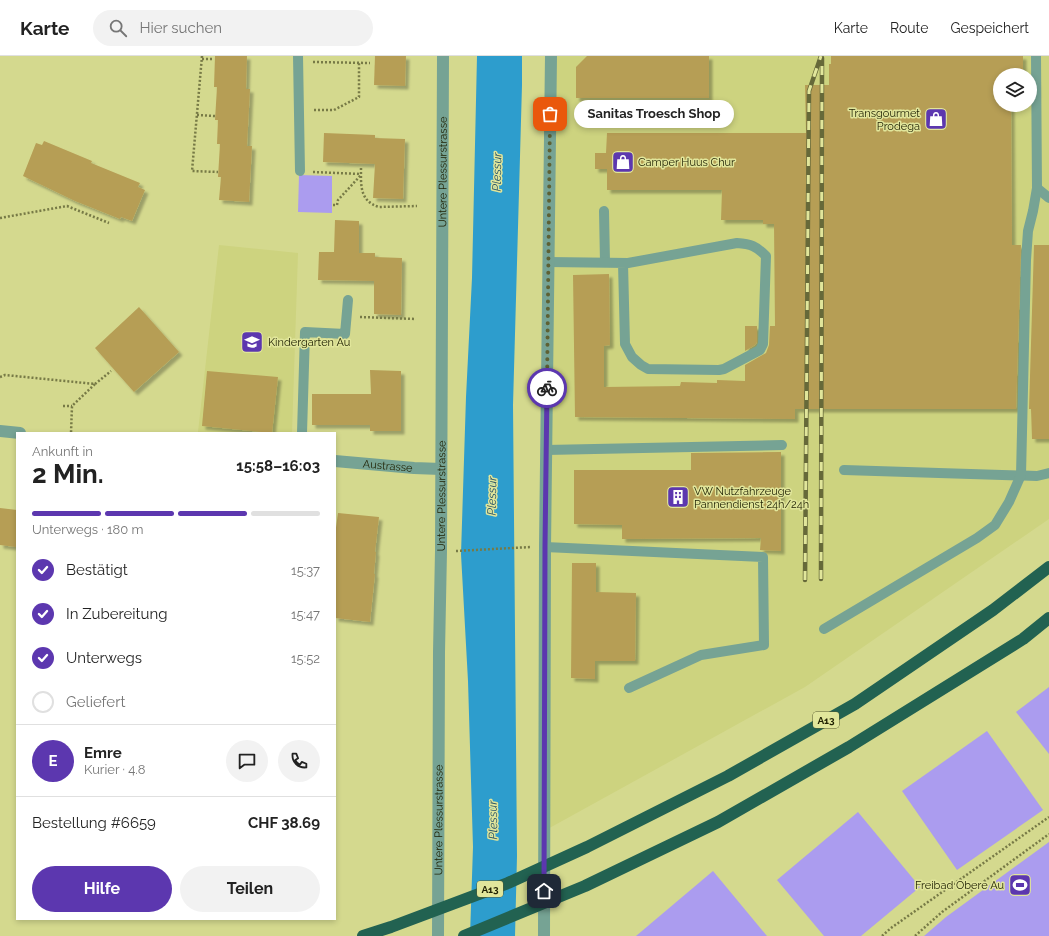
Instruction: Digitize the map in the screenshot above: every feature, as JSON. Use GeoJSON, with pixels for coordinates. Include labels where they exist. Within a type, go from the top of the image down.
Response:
{"type":"FeatureCollection","features":[{"type":"Feature","properties":{"kind":"highway","name":"A13"},"geometry":{"type":"LineString","coordinates":[[363,936],[508,883],[587,847],[728,776],[855,704],[993,610],[1049,567]]}},
{"type":"Feature","properties":{"kind":"highway"},"geometry":{"type":"LineString","coordinates":[[464,936],[585,886],[718,822],[849,747],[1023,638],[1049,618]]}},
{"type":"Feature","properties":{"kind":"street","name":"Untere Plessurstrasse"},"geometry":{"type":"LineString","coordinates":[[438,936],[443,56]]}},
{"type":"Feature","properties":{"kind":"street"},"geometry":{"type":"LineString","coordinates":[[544,936],[545,546],[552,56]]}},
{"type":"Feature","properties":{"kind":"street"},"geometry":{"type":"LineString","coordinates":[[0,431],[16,433]]}},
{"type":"Feature","properties":{"kind":"street","name":"Austrasse"},"geometry":{"type":"LineString","coordinates":[[336,461],[441,469]]}},
{"type":"Feature","properties":{"kind":"lane"},"geometry":{"type":"LineString","coordinates":[[824,629],[977,538],[995,525],[1009,502],[1021,475],[1026,260],[1028,231],[1034,211],[1037,188],[1036,56]]}},
{"type":"Feature","properties":{"kind":"lane"},"geometry":{"type":"LineString","coordinates":[[298,59],[300,171]]}},
{"type":"Feature","properties":{"kind":"lane"},"geometry":{"type":"LineString","coordinates":[[1037,188],[1049,198]]}},
{"type":"Feature","properties":{"kind":"lane"},"geometry":{"type":"LineString","coordinates":[[604,211],[605,262]]}},
{"type":"Feature","properties":{"kind":"lane"},"geometry":{"type":"LineString","coordinates":[[548,262],[623,263],[737,243],[748,243],[759,249],[766,256],[763,344],[760,350],[724,369],[719,370],[648,369],[641,365],[632,357],[625,344],[623,263]]}},
{"type":"Feature","properties":{"kind":"lane"},"geometry":{"type":"LineString","coordinates":[[302,432],[305,332],[345,334],[348,300]]}},
{"type":"Feature","properties":{"kind":"lane"},"geometry":{"type":"LineString","coordinates":[[546,450],[782,445]]}},
{"type":"Feature","properties":{"kind":"lane"},"geometry":{"type":"LineString","coordinates":[[844,470],[1038,476],[1049,473]]}},
{"type":"Feature","properties":{"kind":"lane"},"geometry":{"type":"LineString","coordinates":[[545,546],[763,557],[764,645],[701,655],[629,688]]}},
{"type":"Feature","properties":{"kind":"path"},"geometry":{"type":"LineString","coordinates":[[212,59],[202,57],[192,170],[218,172]]}},
{"type":"Feature","properties":{"kind":"path"},"geometry":{"type":"LineString","coordinates":[[298,59],[370,62]]}},
{"type":"Feature","properties":{"kind":"path"},"geometry":{"type":"LineString","coordinates":[[299,109],[334,110],[359,97],[359,62]]}},
{"type":"Feature","properties":{"kind":"path"},"geometry":{"type":"LineString","coordinates":[[197,115],[215,116]]}},
{"type":"Feature","properties":{"kind":"path"},"geometry":{"type":"LineString","coordinates":[[361,168],[362,191],[368,200],[374,205],[417,206]]}},
{"type":"Feature","properties":{"kind":"path"},"geometry":{"type":"LineString","coordinates":[[300,171],[361,174]]}},
{"type":"Feature","properties":{"kind":"path"},"geometry":{"type":"LineString","coordinates":[[333,205],[338,204],[338,200],[361,174]]}},
{"type":"Feature","properties":{"kind":"path"},"geometry":{"type":"LineString","coordinates":[[0,218],[67,206],[109,223]]}},
{"type":"Feature","properties":{"kind":"path"},"geometry":{"type":"LineString","coordinates":[[347,316],[416,319]]}},
{"type":"Feature","properties":{"kind":"path"},"geometry":{"type":"LineString","coordinates":[[63,406],[72,406],[111,371]]}},
{"type":"Feature","properties":{"kind":"path"},"geometry":{"type":"LineString","coordinates":[[0,376],[5,375],[95,384]]}},
{"type":"Feature","properties":{"kind":"path"},"geometry":{"type":"LineString","coordinates":[[71,432],[72,406]]}},
{"type":"Feature","properties":{"kind":"path"},"geometry":{"type":"LineString","coordinates":[[450,552],[521,548]]}},
{"type":"Feature","properties":{"kind":"path"},"geometry":{"type":"LineString","coordinates":[[882,936],[1049,817]]}},
{"type":"Feature","properties":{"kind":"path"},"geometry":{"type":"LineString","coordinates":[[914,936],[942,912],[1049,834]]}},
{"type":"Feature","properties":{"kind":"shaded area"},"geometry":{"type":"Polygon","coordinates":[[[552,56],[1049,56],[1049,519],[805,687],[544,831],[552,56]]]}},
{"type":"Feature","properties":{"kind":"shaded area"},"geometry":{"type":"Polygon","coordinates":[[[299,175],[332,176],[332,213],[298,212],[299,175]]]}},
{"type":"Feature","properties":{"kind":"shaded area","name":"Kindergarten Au"},"geometry":{"type":"Polygon","coordinates":[[[219,245],[298,253],[292,432],[198,432],[219,245]]]}},
{"type":"Feature","properties":{"kind":"shaded area"},"geometry":{"type":"Polygon","coordinates":[[[1049,687],[1049,754],[1016,712],[1049,687]]]}},
{"type":"Feature","properties":{"kind":"shaded area"},"geometry":{"type":"Polygon","coordinates":[[[987,731],[1043,810],[957,870],[902,791],[987,731]]]}},
{"type":"Feature","properties":{"kind":"shaded area"},"geometry":{"type":"Polygon","coordinates":[[[858,812],[920,887],[861,936],[824,936],[777,880],[858,812]]]}},
{"type":"Feature","properties":{"kind":"shaded area","name":"Freibad Obere Au"},"geometry":{"type":"Polygon","coordinates":[[[1049,842],[1049,936],[924,936],[946,917],[1049,842]]]}},
{"type":"Feature","properties":{"kind":"shaded area"},"geometry":{"type":"Polygon","coordinates":[[[713,871],[767,936],[636,936],[713,871]]]}},
{"type":"Feature","properties":{"kind":"water","name":"Plessur"},"geometry":{"type":"Polygon","coordinates":[[[477,56],[522,56],[513,405],[517,856],[515,936],[470,936],[473,847],[468,681],[461,554],[466,397],[472,278],[477,56]]]}},
{"type":"Feature","properties":{"kind":"building"},"geometry":{"type":"Polygon","coordinates":[[[215,56],[247,56],[246,89],[250,89],[247,146],[252,146],[249,202],[219,200],[221,177],[218,177],[220,144],[217,144],[218,120],[215,120],[217,87],[214,87],[215,56]]]}},
{"type":"Feature","properties":{"kind":"building"},"geometry":{"type":"Polygon","coordinates":[[[375,56],[406,56],[405,86],[374,85],[375,56]]]}},
{"type":"Feature","properties":{"kind":"building"},"geometry":{"type":"Polygon","coordinates":[[[587,56],[709,56],[709,98],[576,98],[576,67],[587,56]]]}},
{"type":"Feature","properties":{"kind":"building"},"geometry":{"type":"Polygon","coordinates":[[[831,56],[1023,56],[1023,68],[993,68],[993,112],[1011,112],[1012,245],[1021,245],[1016,409],[795,409],[795,419],[575,417],[573,275],[609,274],[610,345],[604,346],[604,387],[680,386],[681,382],[717,383],[717,380],[745,381],[745,365],[766,353],[769,345],[770,326],[775,326],[774,224],[763,224],[763,220],[721,220],[722,190],[607,190],[607,169],[595,169],[595,153],[606,153],[607,133],[806,133],[805,85],[829,85],[829,64],[831,64],[831,56]]]}},
{"type":"Feature","properties":{"kind":"building"},"geometry":{"type":"Polygon","coordinates":[[[324,133],[375,135],[375,138],[405,139],[403,199],[373,198],[375,164],[323,162],[324,133]]]}},
{"type":"Feature","properties":{"kind":"building"},"geometry":{"type":"Polygon","coordinates":[[[44,141],[92,161],[91,163],[140,183],[138,187],[145,190],[132,221],[121,217],[120,219],[75,201],[23,176],[36,143],[42,145],[44,141]]]}},
{"type":"Feature","properties":{"kind":"building"},"geometry":{"type":"Polygon","coordinates":[[[335,220],[359,221],[359,253],[375,253],[375,257],[402,258],[401,315],[374,314],[374,281],[318,280],[319,252],[334,252],[335,220]]]}},
{"type":"Feature","properties":{"kind":"building"},"geometry":{"type":"Polygon","coordinates":[[[1034,245],[1049,245],[1049,439],[1032,439],[1031,409],[1029,409],[1034,245]]]}},
{"type":"Feature","properties":{"kind":"building"},"geometry":{"type":"Polygon","coordinates":[[[139,307],[179,352],[134,392],[95,348],[139,307]]]}},
{"type":"Feature","properties":{"kind":"building"},"geometry":{"type":"Polygon","coordinates":[[[745,326],[757,326],[757,342],[745,351],[745,326]]]}},
{"type":"Feature","properties":{"kind":"building"},"geometry":{"type":"Polygon","coordinates":[[[370,370],[401,371],[401,431],[370,431],[370,425],[312,425],[312,394],[371,394],[370,370]]]}},
{"type":"Feature","properties":{"kind":"building"},"geometry":{"type":"Polygon","coordinates":[[[207,371],[278,377],[272,432],[202,426],[207,371]]]}},
{"type":"Feature","properties":{"kind":"building","name":"VW Nutzfahrzeuge Pannendienst 24h/24h"},"geometry":{"type":"Polygon","coordinates":[[[781,452],[781,551],[760,550],[761,538],[622,539],[622,525],[574,524],[574,470],[691,470],[691,453],[781,452]]]}},
{"type":"Feature","properties":{"kind":"building"},"geometry":{"type":"Polygon","coordinates":[[[0,508],[16,510],[16,547],[0,545],[0,508]]]}},
{"type":"Feature","properties":{"kind":"building"},"geometry":{"type":"Polygon","coordinates":[[[338,513],[379,517],[370,622],[336,618],[336,528],[338,513]]]}},
{"type":"Feature","properties":{"kind":"building"},"geometry":{"type":"Polygon","coordinates":[[[572,563],[596,563],[596,592],[636,593],[635,661],[595,661],[595,679],[571,678],[572,563]]]}},
{"type":"Feature","properties":{"kind":"railway"},"geometry":{"type":"LineString","coordinates":[[805,580],[809,91],[821,56]]}},
{"type":"Feature","properties":{"kind":"railway"},"geometry":{"type":"LineString","coordinates":[[821,579],[822,58]]}},
{"type":"Feature","properties":{"kind":"way so far"},"geometry":{"type":"LineString","coordinates":[[547,388],[550,114]]}},
{"type":"Feature","properties":{"kind":"place","name":"Sanitas Troesch Shop"},"geometry":{"type":"Point","coordinates":[550,114]}},
{"type":"Feature","properties":{"kind":"place","name":"Transgourmet Prodega"},"geometry":{"type":"Point","coordinates":[936,119]}},
{"type":"Feature","properties":{"kind":"place","name":"Camper Huus Chur"},"geometry":{"type":"Point","coordinates":[623,162]}},
{"type":"Feature","properties":{"kind":"place","name":"Kindergarten Au"},"geometry":{"type":"Point","coordinates":[252,342]}},
{"type":"Feature","properties":{"kind":"place","name":"VW Nutzfahrzeuge Pannendienst 24h/24h"},"geometry":{"type":"Point","coordinates":[678,497]}},
{"type":"Feature","properties":{"kind":"place","name":"Freibad Obere Au"},"geometry":{"type":"Point","coordinates":[1020,885]}},
{"type":"Feature","properties":{"kind":"route"},"geometry":{"type":"LineString","coordinates":[[544,891],[547,388]]}}]}
